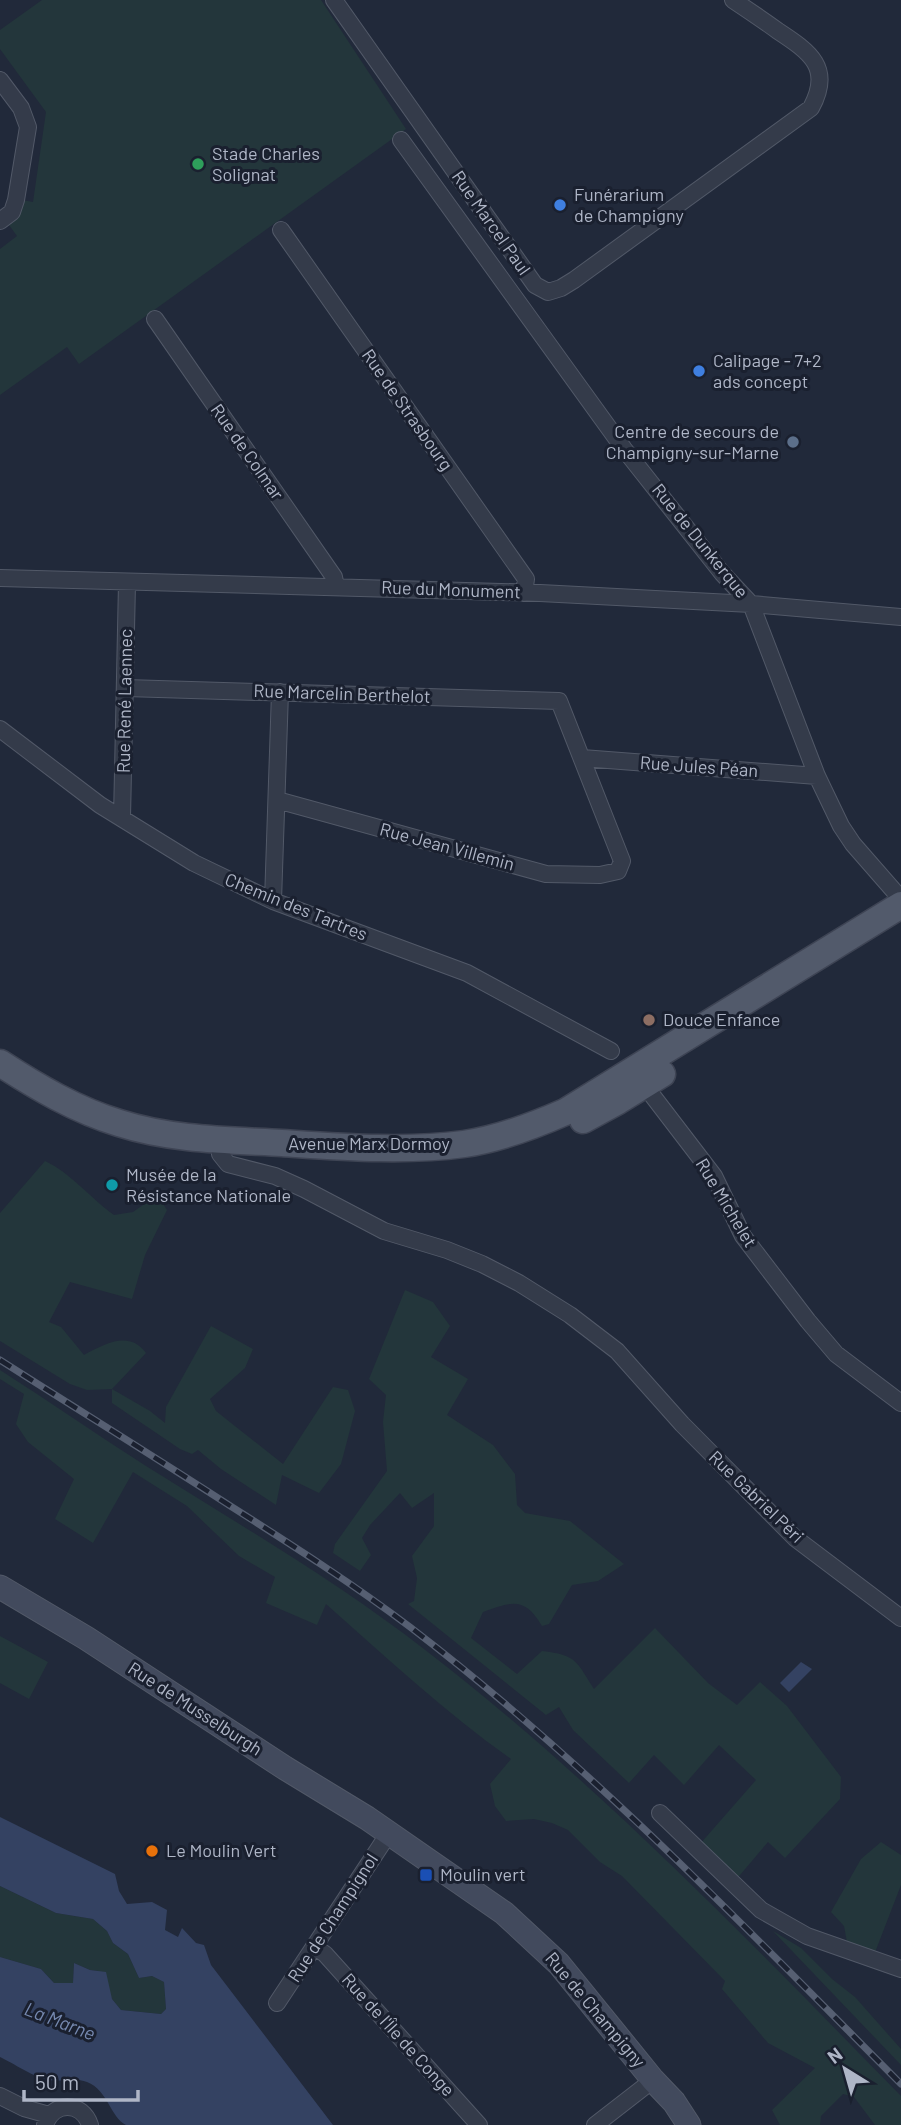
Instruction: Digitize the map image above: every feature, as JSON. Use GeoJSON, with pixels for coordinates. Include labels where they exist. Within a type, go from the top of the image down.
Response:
{"type":"FeatureCollection","features":[{"type":"Feature","properties":{"kind":"main road","name":"Avenue Marx Dormoy"},"geometry":{"type":"LineString","coordinates":[[0,1082],[50,1110],[107,1134],[166,1149],[219,1147],[406,1161],[468,1156],[526,1143],[571,1126],[901,902]]}},
{"type":"Feature","properties":{"kind":"main road","name":"Avenue Marx Dormoy"},"geometry":{"type":"LineString","coordinates":[[639,1078],[901,926]]}},
{"type":"Feature","properties":{"kind":"main road","name":"Avenue Marx Dormoy"},"geometry":{"type":"LineString","coordinates":[[0,1063],[60,1099],[118,1123],[219,1147]]}},
{"type":"Feature","properties":{"kind":"street","name":"Rue Marcel Paul"},"geometry":{"type":"LineString","coordinates":[[334,0],[535,285],[548,292],[574,281],[811,108],[819,95],[821,83],[814,59],[803,48],[733,0]]}},
{"type":"Feature","properties":{"kind":"street"},"geometry":{"type":"LineString","coordinates":[[0,80],[21,108],[28,127],[16,200],[12,212],[0,221]]}},
{"type":"Feature","properties":{"kind":"street","name":"Rue de Dunkerque"},"geometry":{"type":"LineString","coordinates":[[401,140],[624,449],[722,573],[751,604],[817,776],[841,826],[901,902]]}},
{"type":"Feature","properties":{"kind":"street","name":"Rue de Strasbourg"},"geometry":{"type":"LineString","coordinates":[[281,230],[526,579],[524,593]]}},
{"type":"Feature","properties":{"kind":"street","name":"Rue de Colmar"},"geometry":{"type":"LineString","coordinates":[[155,319],[334,577],[336,587]]}},
{"type":"Feature","properties":{"kind":"street","name":"Rue du Monument"},"geometry":{"type":"LineString","coordinates":[[0,578],[524,593],[751,604],[901,617]]}},
{"type":"Feature","properties":{"kind":"street","name":"Rue René Laennec"},"geometry":{"type":"LineString","coordinates":[[122,818],[127,583]]}},
{"type":"Feature","properties":{"kind":"street","name":"Rue Marcelin Berthelot"},"geometry":{"type":"LineString","coordinates":[[126,688],[280,698],[559,701],[582,758]]}},
{"type":"Feature","properties":{"kind":"street"},"geometry":{"type":"LineString","coordinates":[[273,901],[280,698]]}},
{"type":"Feature","properties":{"kind":"street","name":"Chemin des Tartres"},"geometry":{"type":"LineString","coordinates":[[0,729],[100,805],[194,863],[273,901],[467,973],[611,1051]]}},
{"type":"Feature","properties":{"kind":"street","name":"Rue Jules Péan"},"geometry":{"type":"LineString","coordinates":[[582,758],[817,776]]}},
{"type":"Feature","properties":{"kind":"street","name":"Rue Jean Villemin"},"geometry":{"type":"LineString","coordinates":[[277,800],[546,874],[600,875],[618,871],[622,861],[582,758]]}},
{"type":"Feature","properties":{"kind":"street","name":"Rue Michelet"},"geometry":{"type":"LineString","coordinates":[[639,1078],[714,1176],[743,1236],[808,1321],[836,1354],[901,1402]]}},
{"type":"Feature","properties":{"kind":"street","name":"Rue Gabriel Péri"},"geometry":{"type":"LineString","coordinates":[[219,1147],[228,1164],[275,1176],[383,1231],[447,1250],[482,1264],[519,1283],[570,1315],[617,1351],[682,1424],[795,1538],[901,1618]]}},
{"type":"Feature","properties":{"kind":"street","name":"Rue de Musselburgh"},"geometry":{"type":"LineString","coordinates":[[0,1587],[86,1638],[389,1833]]}},
{"type":"Feature","properties":{"kind":"street"},"geometry":{"type":"LineString","coordinates":[[660,1813],[761,1910],[807,1936],[901,1969]]}},
{"type":"Feature","properties":{"kind":"street","name":"Rue de Champignol"},"geometry":{"type":"LineString","coordinates":[[277,2003],[389,1833]]}},
{"type":"Feature","properties":{"kind":"street","name":"Rue de Champigny"},"geometry":{"type":"LineString","coordinates":[[389,1833],[504,1913],[514,1925],[541,1946],[586,1995],[653,2080],[674,2102],[689,2125]]}},
{"type":"Feature","properties":{"kind":"street","name":"Rue de l'Île de Conge"},"geometry":{"type":"LineString","coordinates":[[315,1947],[325,1954],[479,2125]]}},
{"type":"Feature","properties":{"kind":"street"},"geometry":{"type":"LineString","coordinates":[[595,2125],[653,2080]]}},
{"type":"Feature","properties":{"kind":"street"},"geometry":{"type":"LineString","coordinates":[[0,2096],[47,2120],[62,2107],[76,2108],[88,2118],[90,2125]]}},
{"type":"Feature","properties":{"kind":"green space","name":"Stade Charles Solignat"},"geometry":{"type":"Polygon","coordinates":[[[42,0],[321,0],[406,129],[79,364],[67,347],[0,395],[0,249],[17,236],[9,225],[18,214],[22,200],[33,202],[46,112],[0,49],[0,30],[42,0]]]}},
{"type":"Feature","properties":{"kind":"green space"},"geometry":{"type":"Polygon","coordinates":[[[45,1161],[63,1172],[114,1215],[133,1212],[157,1195],[167,1210],[145,1255],[132,1299],[70,1282],[49,1322],[61,1327],[84,1355],[116,1341],[132,1342],[146,1353],[112,1389],[87,1390],[70,1384],[0,1341],[0,1213],[45,1161]]]}},
{"type":"Feature","properties":{"kind":"green space"},"geometry":{"type":"Polygon","coordinates":[[[405,1290],[433,1302],[450,1326],[431,1357],[468,1379],[447,1415],[493,1445],[515,1474],[517,1505],[525,1513],[570,1521],[624,1564],[598,1581],[572,1585],[549,1624],[542,1626],[529,1610],[517,1604],[510,1604],[483,1612],[471,1638],[517,1674],[542,1651],[569,1657],[579,1666],[594,1689],[655,1628],[708,1683],[737,1705],[760,1682],[787,1706],[841,1777],[840,1799],[785,1858],[768,1842],[729,1888],[693,1852],[756,1780],[719,1745],[684,1785],[654,1755],[629,1783],[573,1730],[559,1707],[546,1715],[408,1604],[414,1601],[417,1578],[412,1556],[434,1526],[434,1493],[412,1508],[400,1493],[370,1525],[362,1538],[371,1555],[360,1571],[333,1553],[335,1544],[387,1471],[383,1422],[386,1395],[369,1379],[405,1290]]]}},
{"type":"Feature","properties":{"kind":"green space"},"geometry":{"type":"Polygon","coordinates":[[[211,1326],[253,1349],[245,1368],[210,1399],[216,1411],[283,1464],[333,1387],[348,1390],[355,1411],[341,1464],[319,1493],[282,1475],[276,1505],[221,1469],[198,1450],[192,1454],[180,1449],[112,1403],[112,1389],[165,1423],[166,1407],[211,1326]]]}},
{"type":"Feature","properties":{"kind":"green space"},"geometry":{"type":"Polygon","coordinates":[[[0,1370],[357,1600],[488,1700],[550,1753],[670,1864],[901,2096],[901,2125],[875,2125],[854,2097],[843,2094],[821,2116],[820,2125],[780,2125],[772,2110],[815,2068],[768,2043],[722,1989],[725,1981],[622,1876],[600,1862],[568,1830],[534,1819],[506,1821],[495,1806],[490,1784],[511,1759],[440,1704],[326,1604],[317,1625],[266,1603],[275,1577],[239,1556],[187,1506],[133,1472],[93,1543],[55,1519],[74,1479],[28,1442],[16,1424],[24,1394],[0,1379],[0,1370]]]}},
{"type":"Feature","properties":{"kind":"green space"},"geometry":{"type":"Polygon","coordinates":[[[0,1636],[48,1662],[29,1699],[0,1683],[0,1636]]]}},
{"type":"Feature","properties":{"kind":"green space"},"geometry":{"type":"Polygon","coordinates":[[[881,1842],[901,1855],[901,1885],[874,1955],[847,1942],[844,1926],[831,1912],[861,1859],[881,1842]]]}},
{"type":"Feature","properties":{"kind":"green space"},"geometry":{"type":"Polygon","coordinates":[[[0,1886],[56,1913],[93,1919],[107,1931],[113,1943],[128,1954],[139,1978],[152,1976],[164,1982],[166,2009],[161,2014],[121,2010],[112,1999],[98,1971],[74,1963],[73,1983],[54,1983],[41,1969],[0,1957],[0,1886]]]}},
{"type":"Feature","properties":{"kind":"green space"},"geometry":{"type":"Polygon","coordinates":[[[773,1931],[801,1948],[832,1979],[855,1997],[901,2049],[901,2065],[773,1931]]]}},
{"type":"Feature","properties":{"kind":"water"},"geometry":{"type":"Polygon","coordinates":[[[801,1662],[812,1669],[789,1692],[780,1683],[801,1662]]]}},
{"type":"Feature","properties":{"kind":"water","name":"La Marne"},"geometry":{"type":"Polygon","coordinates":[[[0,1817],[115,1874],[119,1891],[127,1904],[152,1902],[167,1910],[165,1930],[178,1937],[182,1928],[196,1943],[204,1945],[211,1965],[333,2125],[126,2125],[116,2116],[100,2091],[87,2082],[43,2079],[0,2057],[0,1957],[41,1969],[54,1983],[73,1983],[74,1963],[90,1970],[106,1972],[112,1999],[121,2010],[161,2014],[166,2009],[164,1982],[152,1976],[139,1978],[128,1954],[113,1943],[107,1931],[93,1919],[56,1913],[0,1886],[0,1817]]]}},
{"type":"Feature","properties":{"kind":"railway"},"geometry":{"type":"LineString","coordinates":[[0,1360],[367,1595],[476,1679],[663,1847],[901,2084]]}},
{"type":"Feature","properties":{"kind":"place","name":"Stade Charles Solignat"},"geometry":{"type":"Point","coordinates":[198,164]}},
{"type":"Feature","properties":{"kind":"place","name":"Funérarium de Champigny"},"geometry":{"type":"Point","coordinates":[560,205]}},
{"type":"Feature","properties":{"kind":"place","name":"Calipage - 7+2 ads concept"},"geometry":{"type":"Point","coordinates":[699,371]}},
{"type":"Feature","properties":{"kind":"place","name":"Centre de secours de Champigny-sur-Marne"},"geometry":{"type":"Point","coordinates":[793,442]}},
{"type":"Feature","properties":{"kind":"place","name":"Douce Enfance"},"geometry":{"type":"Point","coordinates":[649,1020]}},
{"type":"Feature","properties":{"kind":"place","name":"Musée de la Résistance Nationale"},"geometry":{"type":"Point","coordinates":[112,1185]}},
{"type":"Feature","properties":{"kind":"place","name":"Le Moulin Vert"},"geometry":{"type":"Point","coordinates":[152,1851]}},
{"type":"Feature","properties":{"kind":"place","name":"Moulin vert"},"geometry":{"type":"Point","coordinates":[426,1875]}}]}
